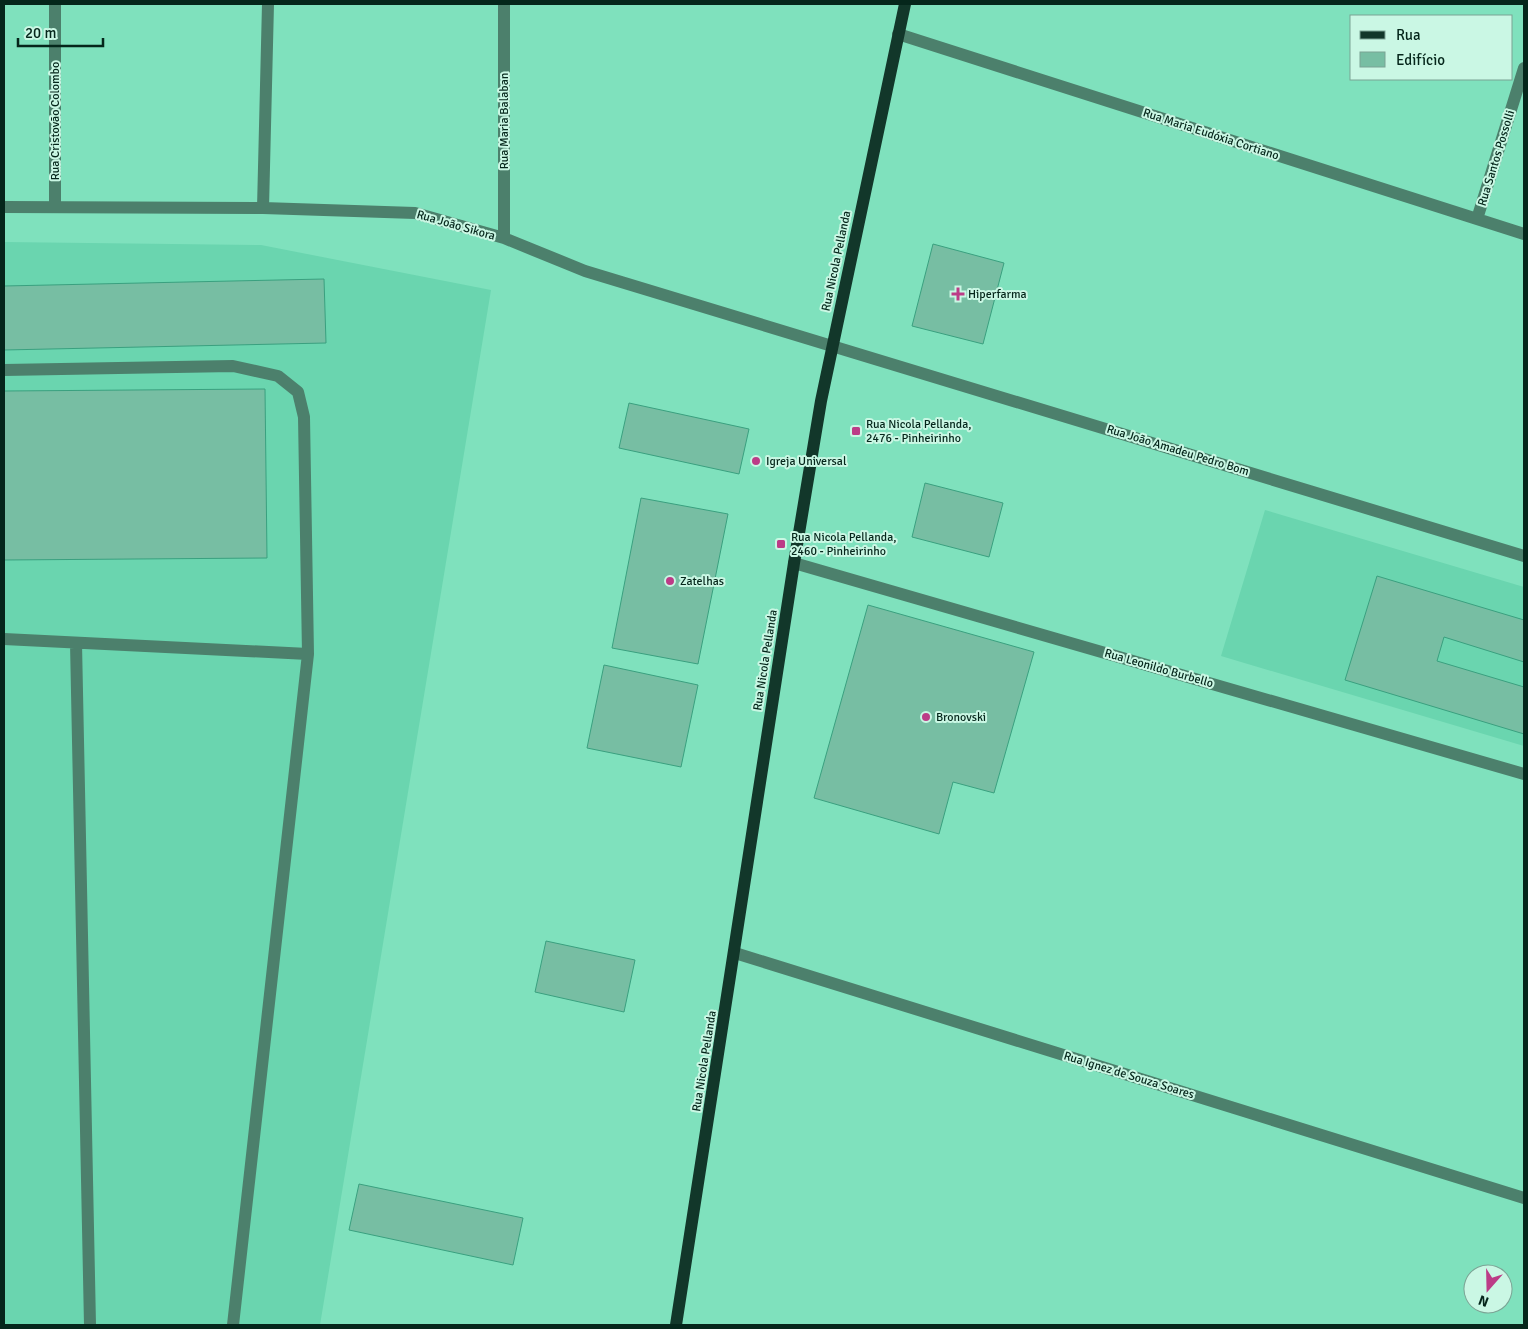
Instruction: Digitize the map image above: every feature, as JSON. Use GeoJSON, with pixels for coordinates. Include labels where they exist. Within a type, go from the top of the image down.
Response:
{"type":"FeatureCollection","features":[{"type":"Feature","properties":{"kind":"main road","name":"Rua Nicola Pellanda"},"geometry":{"type":"LineString","coordinates":[[676,1325],[794,564],[832,345],[905,4]]}},
{"type":"Feature","properties":{"kind":"street","name":"Rua Cristovão Colombo"},"geometry":{"type":"LineString","coordinates":[[54,4],[55,207]]}},
{"type":"Feature","properties":{"kind":"street"},"geometry":{"type":"LineString","coordinates":[[263,208],[268,4]]}},
{"type":"Feature","properties":{"kind":"street","name":"Rua Maria Balaban"},"geometry":{"type":"LineString","coordinates":[[504,4],[504,238]]}},
{"type":"Feature","properties":{"kind":"street","name":"Rua Maria Eudóxia Cortiano"},"geometry":{"type":"LineString","coordinates":[[898,34],[1524,234]]}},
{"type":"Feature","properties":{"kind":"street","name":"Rua Santos Possolli"},"geometry":{"type":"LineString","coordinates":[[1477,218],[1524,68]]}},
{"type":"Feature","properties":{"kind":"street","name":"Rua João Sikora"},"geometry":{"type":"LineString","coordinates":[[4,207],[263,208],[414,212],[504,238],[585,271],[832,345]]}},
{"type":"Feature","properties":{"kind":"street","name":"Rua João Amadeu Pedro Bom"},"geometry":{"type":"LineString","coordinates":[[832,345],[1524,556]]}},
{"type":"Feature","properties":{"kind":"street"},"geometry":{"type":"LineString","coordinates":[[4,370],[233,366],[278,376],[298,392],[304,416],[308,654],[233,1325]]}},
{"type":"Feature","properties":{"kind":"street","name":"Rua Leonildo Burbello"},"geometry":{"type":"LineString","coordinates":[[794,564],[1524,774]]}},
{"type":"Feature","properties":{"kind":"street"},"geometry":{"type":"LineString","coordinates":[[4,639],[308,654]]}},
{"type":"Feature","properties":{"kind":"street"},"geometry":{"type":"LineString","coordinates":[[76,643],[90,1325]]}},
{"type":"Feature","properties":{"kind":"street","name":"Rua Ignez de Souza Soares"},"geometry":{"type":"LineString","coordinates":[[735,953],[1524,1198]]}},
{"type":"Feature","properties":{"kind":"shaded area"},"geometry":{"type":"Polygon","coordinates":[[[4,242],[261,245],[491,290],[320,1325],[4,1325],[4,242]]]}},
{"type":"Feature","properties":{"kind":"shaded area"},"geometry":{"type":"Polygon","coordinates":[[[1265,510],[1524,587],[1524,746],[1221,656],[1265,510]]]}},
{"type":"Feature","properties":{"kind":"building","name":"Hiperfarma"},"geometry":{"type":"Polygon","coordinates":[[[933,244],[1004,263],[983,344],[912,326],[933,244]]]}},
{"type":"Feature","properties":{"kind":"building"},"geometry":{"type":"Polygon","coordinates":[[[324,279],[326,343],[4,350],[4,286],[324,279]]]}},
{"type":"Feature","properties":{"kind":"building"},"geometry":{"type":"Polygon","coordinates":[[[265,389],[267,558],[4,560],[4,391],[265,389]]]}},
{"type":"Feature","properties":{"kind":"building"},"geometry":{"type":"Polygon","coordinates":[[[629,403],[749,429],[739,474],[619,448],[629,403]]]}},
{"type":"Feature","properties":{"kind":"building"},"geometry":{"type":"Polygon","coordinates":[[[925,483],[1003,503],[989,557],[912,537],[925,483]]]}},
{"type":"Feature","properties":{"kind":"building","name":"Zatelhas"},"geometry":{"type":"Polygon","coordinates":[[[641,498],[728,514],[698,664],[612,648],[641,498]]]}},
{"type":"Feature","properties":{"kind":"building"},"geometry":{"type":"Polygon","coordinates":[[[1377,576],[1524,620],[1524,662],[1444,637],[1437,661],[1524,687],[1524,734],[1345,680],[1377,576]]]}},
{"type":"Feature","properties":{"kind":"building","name":"Bronovski"},"geometry":{"type":"Polygon","coordinates":[[[868,605],[1034,652],[994,793],[953,782],[939,834],[814,798],[868,605]]]}},
{"type":"Feature","properties":{"kind":"building"},"geometry":{"type":"Polygon","coordinates":[[[604,665],[698,685],[681,767],[587,748],[604,665]]]}},
{"type":"Feature","properties":{"kind":"building"},"geometry":{"type":"Polygon","coordinates":[[[546,941],[635,960],[624,1012],[535,992],[546,941]]]}},
{"type":"Feature","properties":{"kind":"building"},"geometry":{"type":"Polygon","coordinates":[[[359,1184],[523,1218],[513,1265],[349,1230],[359,1184]]]}},
{"type":"Feature","properties":{"kind":"place","name":"Hiperfarma"},"geometry":{"type":"Point","coordinates":[958,294]}},
{"type":"Feature","properties":{"kind":"place","name":"Rua Nicola Pellanda, 2476 - Pinheirinho"},"geometry":{"type":"Point","coordinates":[856,431]}},
{"type":"Feature","properties":{"kind":"place","name":"Igreja Universal"},"geometry":{"type":"Point","coordinates":[756,461]}},
{"type":"Feature","properties":{"kind":"place","name":"Rua Nicola Pellanda, 2460 - Pinheirinho"},"geometry":{"type":"Point","coordinates":[781,544]}},
{"type":"Feature","properties":{"kind":"place","name":"Zatelhas"},"geometry":{"type":"Point","coordinates":[670,581]}},
{"type":"Feature","properties":{"kind":"place","name":"Bronovski"},"geometry":{"type":"Point","coordinates":[926,717]}}]}
